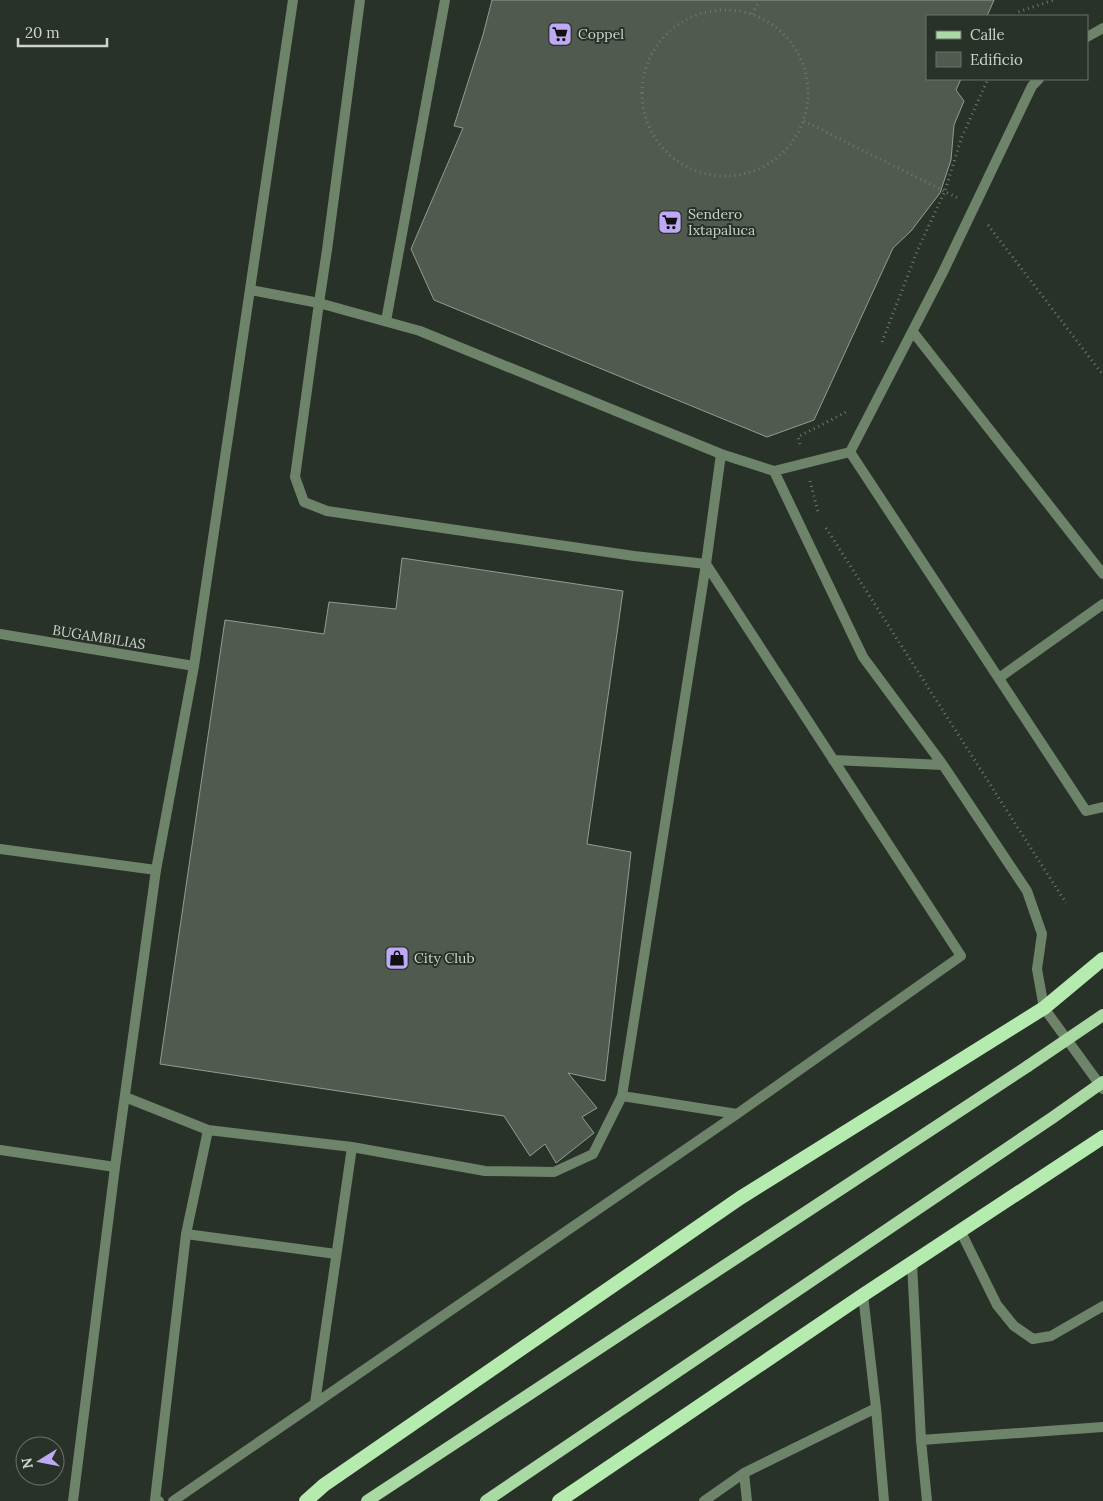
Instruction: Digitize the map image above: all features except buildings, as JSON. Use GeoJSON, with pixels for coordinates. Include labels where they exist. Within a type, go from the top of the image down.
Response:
{"type":"FeatureCollection","features":[{"type":"Feature","properties":{"kind":"highway"},"geometry":{"type":"LineString","coordinates":[[306,1501],[324,1485],[740,1198],[1044,1008],[1103,959]]}},
{"type":"Feature","properties":{"kind":"highway"},"geometry":{"type":"LineString","coordinates":[[559,1501],[863,1294],[912,1264],[960,1230],[1103,1137]]}},
{"type":"Feature","properties":{"kind":"main road"},"geometry":{"type":"LineString","coordinates":[[367,1501],[1103,1015]]}},
{"type":"Feature","properties":{"kind":"main road"},"geometry":{"type":"LineString","coordinates":[[486,1501],[1103,1082]]}},
{"type":"Feature","properties":{"kind":"street"},"geometry":{"type":"LineString","coordinates":[[73,1501],[115,1167],[156,870],[194,666],[293,0]]}},
{"type":"Feature","properties":{"kind":"street"},"geometry":{"type":"LineString","coordinates":[[360,0],[329,240],[295,477],[304,502],[327,511],[625,555],[706,564]]}},
{"type":"Feature","properties":{"kind":"street"},"geometry":{"type":"LineString","coordinates":[[386,321],[445,0]]}},
{"type":"Feature","properties":{"kind":"street"},"geometry":{"type":"LineString","coordinates":[[1088,36],[1103,28]]}},
{"type":"Feature","properties":{"kind":"street"},"geometry":{"type":"LineString","coordinates":[[251,290],[319,303],[420,331],[721,454],[774,471],[850,452],[943,272],[1032,86],[1038,80]]}},
{"type":"Feature","properties":{"kind":"street"},"geometry":{"type":"LineString","coordinates":[[913,332],[1103,574]]}},
{"type":"Feature","properties":{"kind":"street"},"geometry":{"type":"LineString","coordinates":[[850,452],[1086,811],[1103,807]]}},
{"type":"Feature","properties":{"kind":"street"},"geometry":{"type":"LineString","coordinates":[[125,1097],[208,1130],[352,1147],[485,1171],[554,1172],[593,1154],[622,1096],[706,564],[721,454]]}},
{"type":"Feature","properties":{"kind":"street"},"geometry":{"type":"LineString","coordinates":[[774,471],[863,657],[943,765],[1027,891],[1042,934],[1037,969],[1044,1008],[1103,1089]]}},
{"type":"Feature","properties":{"kind":"street"},"geometry":{"type":"LineString","coordinates":[[173,1501],[737,1114],[961,956],[706,564]]}},
{"type":"Feature","properties":{"kind":"street"},"geometry":{"type":"LineString","coordinates":[[999,678],[1103,604]]}},
{"type":"Feature","properties":{"kind":"street","name":"BUGAMBILIAS"},"geometry":{"type":"LineString","coordinates":[[0,634],[194,666]]}},
{"type":"Feature","properties":{"kind":"street"},"geometry":{"type":"LineString","coordinates":[[833,760],[943,765]]}},
{"type":"Feature","properties":{"kind":"street"},"geometry":{"type":"LineString","coordinates":[[0,849],[156,870]]}},
{"type":"Feature","properties":{"kind":"street"},"geometry":{"type":"LineString","coordinates":[[622,1096],[737,1114]]}},
{"type":"Feature","properties":{"kind":"street"},"geometry":{"type":"LineString","coordinates":[[159,1501],[155,1500],[186,1234],[208,1130]]}},
{"type":"Feature","properties":{"kind":"street"},"geometry":{"type":"LineString","coordinates":[[315,1403],[352,1147]]}},
{"type":"Feature","properties":{"kind":"street"},"geometry":{"type":"LineString","coordinates":[[0,1150],[115,1167]]}},
{"type":"Feature","properties":{"kind":"street"},"geometry":{"type":"LineString","coordinates":[[960,1230],[997,1306],[1014,1326],[1032,1339],[1051,1336],[1103,1306]]}},
{"type":"Feature","properties":{"kind":"street"},"geometry":{"type":"LineString","coordinates":[[186,1234],[336,1254]]}},
{"type":"Feature","properties":{"kind":"street"},"geometry":{"type":"LineString","coordinates":[[912,1264],[921,1440],[927,1501]]}},
{"type":"Feature","properties":{"kind":"street"},"geometry":{"type":"LineString","coordinates":[[863,1294],[884,1501]]}},
{"type":"Feature","properties":{"kind":"street"},"geometry":{"type":"LineString","coordinates":[[704,1501],[744,1472],[876,1408]]}},
{"type":"Feature","properties":{"kind":"street"},"geometry":{"type":"LineString","coordinates":[[921,1440],[1103,1426]]}},
{"type":"Feature","properties":{"kind":"street"},"geometry":{"type":"LineString","coordinates":[[744,1472],[747,1501]]}},
{"type":"Feature","properties":{"kind":"path"},"geometry":{"type":"LineString","coordinates":[[752,14],[760,0]]}},
{"type":"Feature","properties":{"kind":"path"},"geometry":{"type":"LineString","coordinates":[[1016,15],[1018,12],[1054,0]]}},
{"type":"Feature","properties":{"kind":"path"},"geometry":{"type":"LineString","coordinates":[[725,9],[752,14],[776,27],[793,46],[805,69],[808,95],[804,120],[790,145],[770,164],[744,175],[716,177],[689,169],[666,153],[649,130],[642,103],[643,75],[654,49],[673,27],[697,14],[725,9]]}},
{"type":"Feature","properties":{"kind":"path"},"geometry":{"type":"LineString","coordinates":[[878,350],[918,248],[945,191],[961,139],[988,80]]}},
{"type":"Feature","properties":{"kind":"path"},"geometry":{"type":"LineString","coordinates":[[804,120],[974,206],[1103,375]]}},
{"type":"Feature","properties":{"kind":"path"},"geometry":{"type":"LineString","coordinates":[[819,517],[798,438],[848,411]]}},
{"type":"Feature","properties":{"kind":"path"},"geometry":{"type":"LineString","coordinates":[[824,526],[1066,903]]}},
{"type":"Feature","properties":{"kind":"place","name":"Coppel"},"geometry":{"type":"Point","coordinates":[560,34]}},
{"type":"Feature","properties":{"kind":"place","name":"Sendero Ixtapaluca"},"geometry":{"type":"Point","coordinates":[670,222]}},
{"type":"Feature","properties":{"kind":"place","name":"City Club"},"geometry":{"type":"Point","coordinates":[397,958]}}]}
